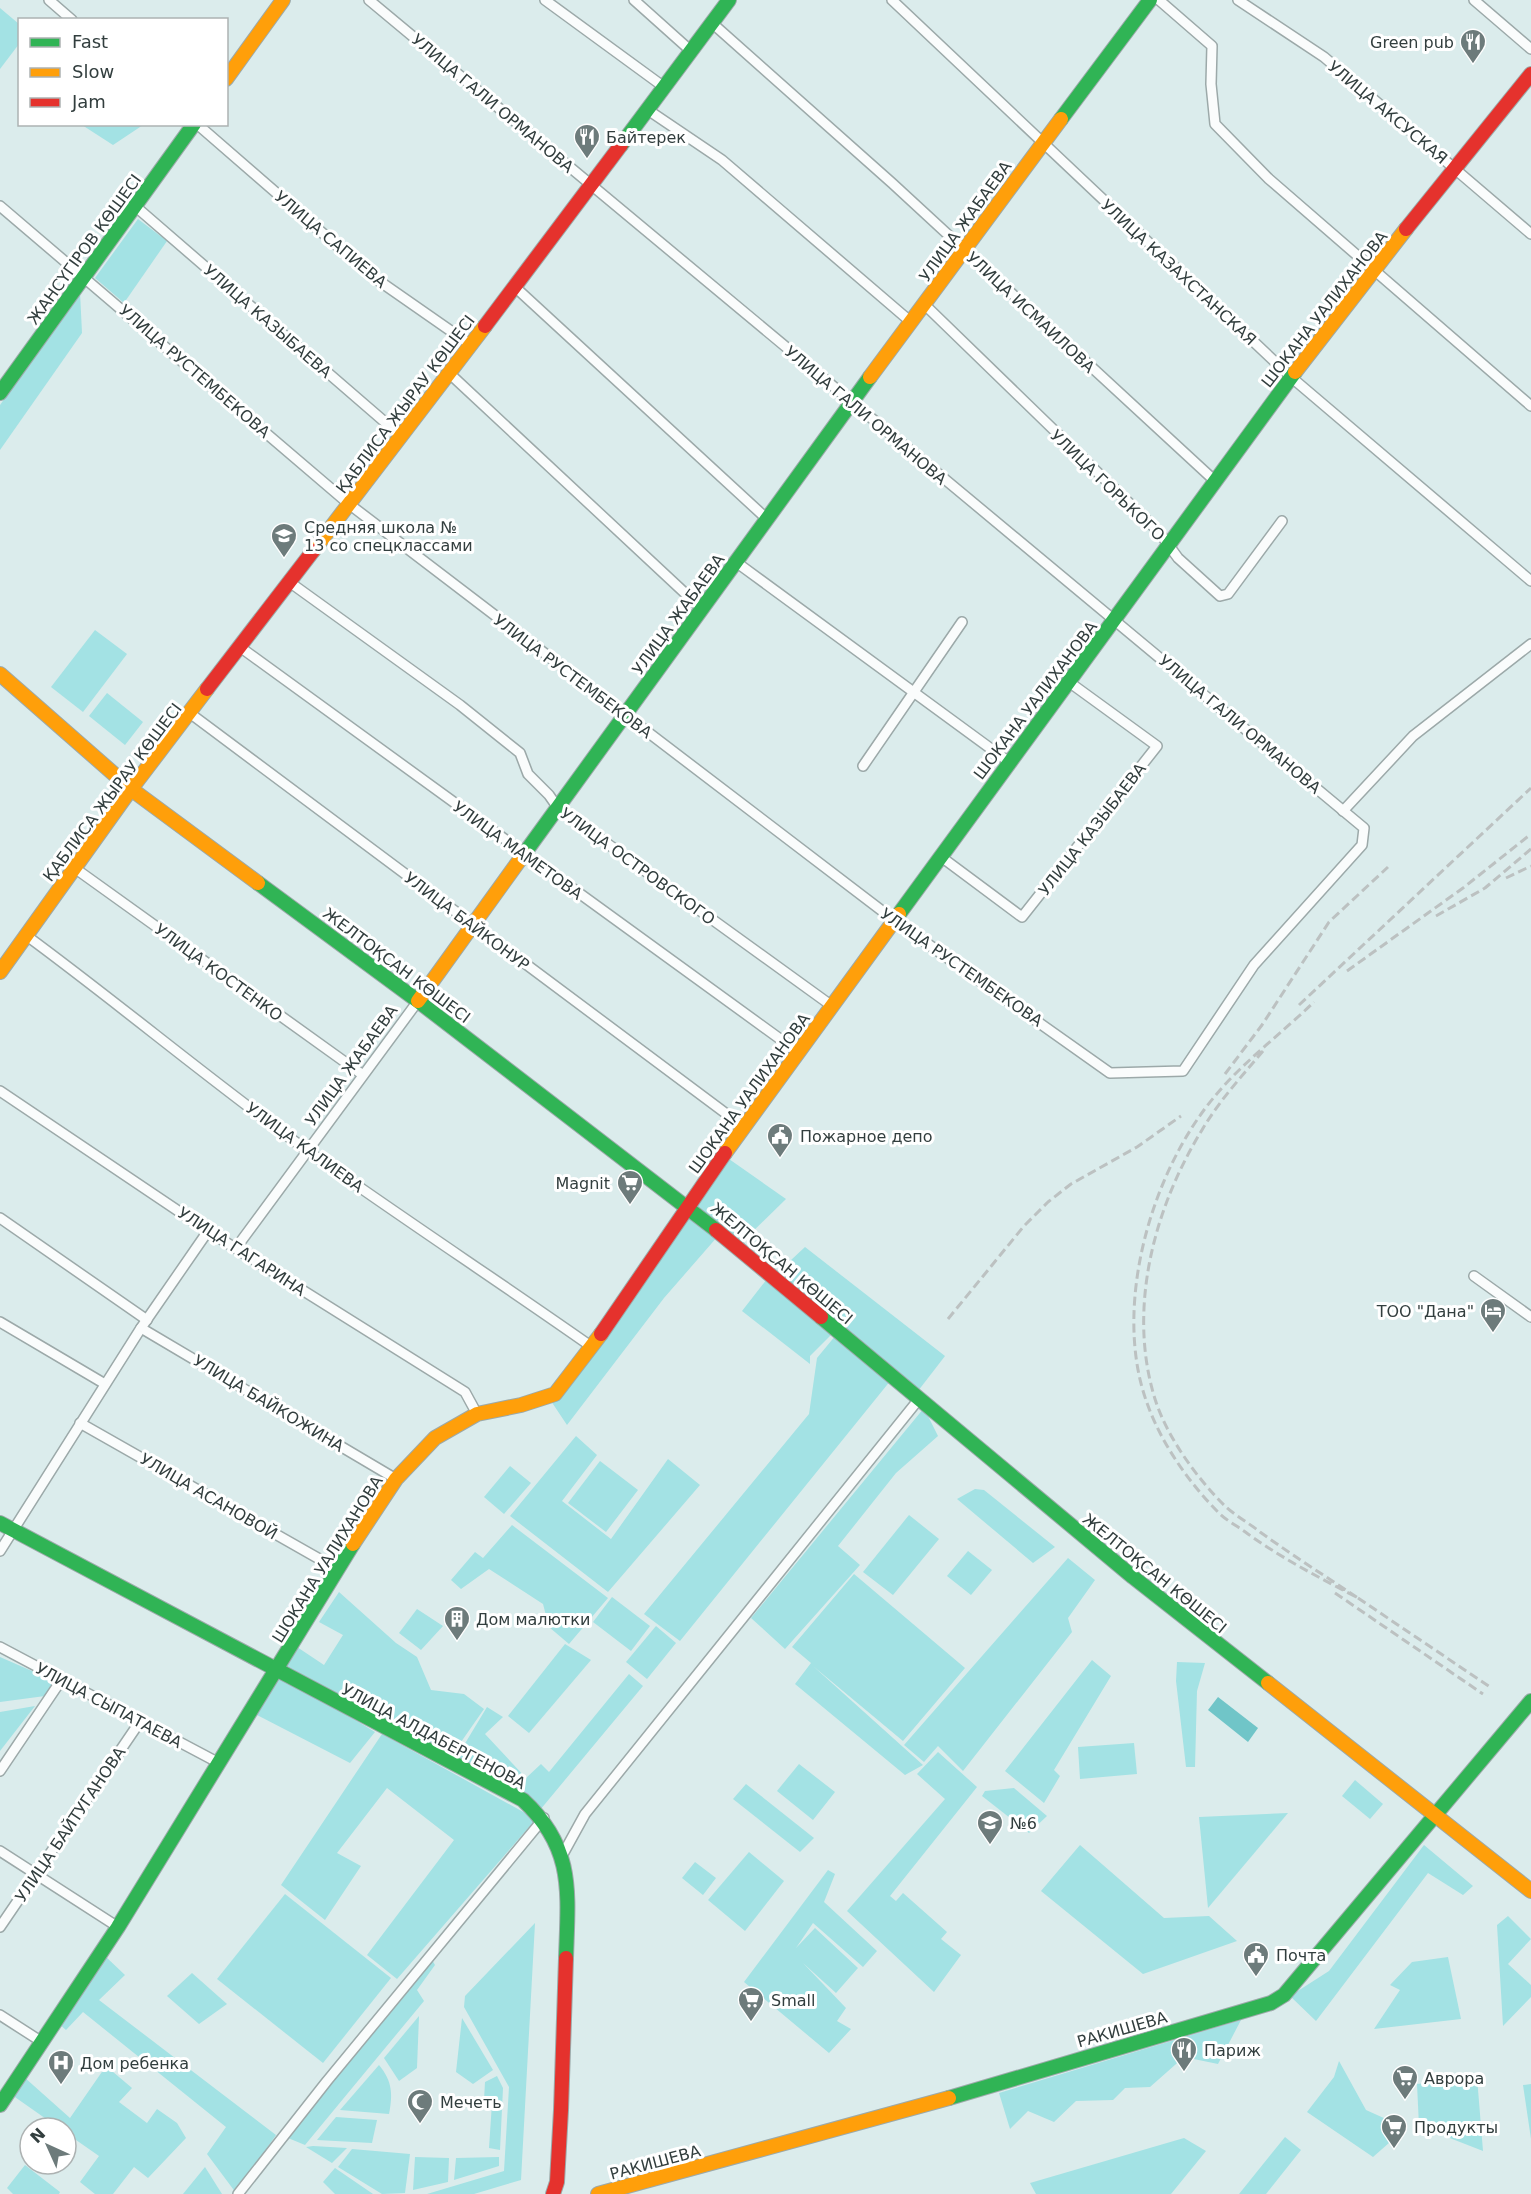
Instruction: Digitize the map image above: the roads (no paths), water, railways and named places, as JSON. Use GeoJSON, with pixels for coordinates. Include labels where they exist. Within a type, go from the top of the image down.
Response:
{"type":"FeatureCollection","features":[{"type":"Feature","properties":{"kind":"street"},"geometry":{"type":"LineString","coordinates":[[49,0],[70,18]]}},
{"type":"Feature","properties":{"kind":"street"},"geometry":{"type":"LineString","coordinates":[[228,76],[283,0]]}},
{"type":"Feature","properties":{"kind":"street","name":"УЛИЦА ГАЛИ ОРМАНОВА"},"geometry":{"type":"LineString","coordinates":[[369,0],[850,403],[1364,828],[1362,845],[1254,965],[1183,1071]]}},
{"type":"Feature","properties":{"kind":"street"},"geometry":{"type":"LineString","coordinates":[[544,0],[664,87]]}},
{"type":"Feature","properties":{"kind":"street"},"geometry":{"type":"LineString","coordinates":[[634,0],[691,51]]}},
{"type":"Feature","properties":{"kind":"street","name":"ҚАБЛИСА ЖЫРАУ КӨШЕСІ"},"geometry":{"type":"LineString","coordinates":[[0,972],[131,789],[191,714],[288,581],[516,287],[729,0]]}},
{"type":"Feature","properties":{"kind":"street","name":"УЛИЦА КАЗАХСТАНСКАЯ"},"geometry":{"type":"LineString","coordinates":[[892,0],[1291,377],[1531,581]]}},
{"type":"Feature","properties":{"kind":"street","name":"УЛИЦА ЖАБАЕВА"},"geometry":{"type":"LineString","coordinates":[[236,1248],[473,926],[850,403],[1150,0]]}},
{"type":"Feature","properties":{"kind":"street"},"geometry":{"type":"LineString","coordinates":[[1159,0],[1212,46],[1211,84],[1215,124],[1269,179],[1531,406]]}},
{"type":"Feature","properties":{"kind":"street","name":"УЛИЦА АКСУСКАЯ"},"geometry":{"type":"LineString","coordinates":[[1238,0],[1324,57],[1531,234]]}},
{"type":"Feature","properties":{"kind":"street"},"geometry":{"type":"LineString","coordinates":[[1474,0],[1531,49]]}},
{"type":"Feature","properties":{"kind":"street","name":"УЛИЦА ИСМАИЛОВА"},"geometry":{"type":"LineString","coordinates":[[712,23],[964,250],[1215,482]]}},
{"type":"Feature","properties":{"kind":"street","name":"ШОКАНА УАЛИХАНОВА"},"geometry":{"type":"LineString","coordinates":[[0,2105],[118,1927],[337,1569],[396,1479],[435,1438],[477,1414],[521,1405],[555,1394],[592,1347],[688,1206],[798,1052],[1291,377],[1454,167],[1531,74]]}},
{"type":"Feature","properties":{"kind":"street"},"geometry":{"type":"LineString","coordinates":[[648,110],[722,160],[911,322]]}},
{"type":"Feature","properties":{"kind":"street","name":"ЖАНСҮГІРОВ КӨШЕСІ"},"geometry":{"type":"LineString","coordinates":[[0,393],[194,126]]}},
{"type":"Feature","properties":{"kind":"street","name":"УЛИЦА САПИЕВА"},"geometry":{"type":"LineString","coordinates":[[197,126],[372,276],[471,345]]}},
{"type":"Feature","properties":{"kind":"street","name":"УЛИЦА РУСТЕМБЕКОВА"},"geometry":{"type":"LineString","coordinates":[[0,206],[85,276],[349,504],[894,920],[1110,1073],[1183,1071]]}},
{"type":"Feature","properties":{"kind":"street","name":"УЛИЦА КАЗЫБАЕВА"},"geometry":{"type":"LineString","coordinates":[[135,206],[401,436]]}},
{"type":"Feature","properties":{"kind":"street"},"geometry":{"type":"LineString","coordinates":[[516,287],[767,519]]}},
{"type":"Feature","properties":{"kind":"street","name":"УЛИЦА ГОРЬКОГО"},"geometry":{"type":"LineString","coordinates":[[924,304],[1159,532],[1178,558],[1220,597],[1228,594],[1282,520]]}},
{"type":"Feature","properties":{"kind":"street"},"geometry":{"type":"LineString","coordinates":[[449,374],[702,609]]}},
{"type":"Feature","properties":{"kind":"street"},"geometry":{"type":"LineString","coordinates":[[736,562],[1009,762]]}},
{"type":"Feature","properties":{"kind":"street","name":"УЛИЦА ОСТРОВСКОГО"},"geometry":{"type":"LineString","coordinates":[[288,581],[460,705],[519,753],[528,774],[549,795],[558,808],[832,1006]]}},
{"type":"Feature","properties":{"kind":"street"},"geometry":{"type":"LineString","coordinates":[[863,766],[962,622]]}},
{"type":"Feature","properties":{"kind":"street"},"geometry":{"type":"LineString","coordinates":[[1343,811],[1413,736],[1531,644]]}},
{"type":"Feature","properties":{"kind":"street","name":"УЛИЦА МАМЕТОВА"},"geometry":{"type":"LineString","coordinates":[[240,647],[798,1052]]}},
{"type":"Feature","properties":{"kind":"street","name":"ЖЕЛТОҚСАН КӨШЕСІ"},"geometry":{"type":"LineString","coordinates":[[0,674],[131,789],[418,1001],[688,1206],[1132,1577],[1436,1814],[1531,1892]]}},
{"type":"Feature","properties":{"kind":"street","name":"УЛИЦА КАЗЫБАЕВА"},"geometry":{"type":"LineString","coordinates":[[940,856],[1022,917],[1157,746],[1069,682]]}},
{"type":"Feature","properties":{"kind":"street","name":"УЛИЦА БАЙКОНУР"},"geometry":{"type":"LineString","coordinates":[[191,714],[744,1127]]}},
{"type":"Feature","properties":{"kind":"street","name":"УЛИЦА КОСТЕНКО"},"geometry":{"type":"LineString","coordinates":[[76,868],[363,1075]]}},
{"type":"Feature","properties":{"kind":"street","name":"УЛИЦА КАЛИЕВА"},"geometry":{"type":"LineString","coordinates":[[27,936],[108,995],[210,1078],[308,1151],[592,1347]]}},
{"type":"Feature","properties":{"kind":"street","name":"УЛИЦА ГАГАРИНА"},"geometry":{"type":"LineString","coordinates":[[0,1091],[208,1231],[465,1392],[477,1414]]}},
{"type":"Feature","properties":{"kind":"street","name":"УЛИЦА БАЙКОЖИНА"},"geometry":{"type":"LineString","coordinates":[[0,1218],[144,1324],[396,1479]]}},
{"type":"Feature","properties":{"kind":"street"},"geometry":{"type":"LineString","coordinates":[[0,1551],[6,1527],[81,1423],[144,1324],[208,1231]]}},
{"type":"Feature","properties":{"kind":"street"},"geometry":{"type":"LineString","coordinates":[[1474,1276],[1531,1317]]}},
{"type":"Feature","properties":{"kind":"street"},"geometry":{"type":"LineString","coordinates":[[0,1322],[105,1384]]}},
{"type":"Feature","properties":{"kind":"street"},"geometry":{"type":"LineString","coordinates":[[563,1854],[585,1815],[919,1399]]}},
{"type":"Feature","properties":{"kind":"street","name":"УЛИЦА АСАНОВОЙ"},"geometry":{"type":"LineString","coordinates":[[81,1423],[337,1569]]}},
{"type":"Feature","properties":{"kind":"street","name":"УЛИЦА АЛДАБЕРГЕНОВА"},"geometry":{"type":"LineString","coordinates":[[6,1527],[276,1672],[522,1800],[544,1818],[557,1838],[563,1854],[568,1883],[561,2110],[556,2182],[553,2194]]}},
{"type":"Feature","properties":{"kind":"street","name":"УЛИЦА СЫПАТАЕВА"},"geometry":{"type":"LineString","coordinates":[[0,1647],[219,1763]]}},
{"type":"Feature","properties":{"kind":"street"},"geometry":{"type":"LineString","coordinates":[[0,1771],[62,1679]]}},
{"type":"Feature","properties":{"kind":"street","name":"РАКИШЕВА"},"geometry":{"type":"LineString","coordinates":[[598,2194],[876,2120],[1270,2003],[1284,1995],[1299,1978],[1531,1701]]}},
{"type":"Feature","properties":{"kind":"street","name":"УЛИЦА БАЙТУГАНОВА"},"geometry":{"type":"LineString","coordinates":[[0,1927],[141,1720]]}},
{"type":"Feature","properties":{"kind":"street"},"geometry":{"type":"LineString","coordinates":[[238,2194],[349,2053],[544,1818]]}},
{"type":"Feature","properties":{"kind":"street"},"geometry":{"type":"LineString","coordinates":[[0,1851],[118,1927]]}},
{"type":"Feature","properties":{"kind":"street"},"geometry":{"type":"LineString","coordinates":[[0,2015],[42,2042]]}},
{"type":"Feature","properties":{"kind":"railway"},"geometry":{"type":"LineString","coordinates":[[1299,1005],[1531,788]]}},
{"type":"Feature","properties":{"kind":"railway"},"geometry":{"type":"LineString","coordinates":[[1347,971],[1463,888],[1531,834]]}},
{"type":"Feature","properties":{"kind":"railway"},"geometry":{"type":"LineString","coordinates":[[1436,916],[1485,888],[1531,849]]}},
{"type":"Feature","properties":{"kind":"railway"},"geometry":{"type":"LineString","coordinates":[[1506,878],[1531,866]]}},
{"type":"Feature","properties":{"kind":"railway"},"geometry":{"type":"LineString","coordinates":[[1225,1074],[1262,1025],[1329,922],[1388,867]]}},
{"type":"Feature","properties":{"kind":"railway"},"geometry":{"type":"LineString","coordinates":[[1263,1051],[1209,1119],[1185,1160],[1170,1192],[1150,1260],[1145,1295],[1144,1330],[1147,1365],[1155,1399],[1167,1428],[1193,1469],[1213,1494],[1237,1516],[1358,1598],[1261,1543],[1222,1516],[1197,1489],[1168,1447],[1147,1403],[1137,1365],[1134,1325],[1136,1284],[1144,1242],[1156,1201],[1172,1163],[1192,1127],[1226,1084],[1314,1002]]}},
{"type":"Feature","properties":{"kind":"railway"},"geometry":{"type":"LineString","coordinates":[[948,1319],[1024,1226],[1048,1202],[1071,1184],[1137,1147],[1181,1116]]}},
{"type":"Feature","properties":{"kind":"railway"},"geometry":{"type":"LineString","coordinates":[[1335,1593],[1483,1694]]}},
{"type":"Feature","properties":{"kind":"railway"},"geometry":{"type":"LineString","coordinates":[[1358,1598],[1490,1687]]}},
{"type":"Feature","properties":{"kind":"place","name":"Green pub"},"geometry":{"type":"Point","coordinates":[1473,65]}},
{"type":"Feature","properties":{"kind":"place","name":"Байтерек"},"geometry":{"type":"Point","coordinates":[587,160]}},
{"type":"Feature","properties":{"kind":"place","name":"Средняя школа № 13 со спецклассами"},"geometry":{"type":"Point","coordinates":[284,559]}},
{"type":"Feature","properties":{"kind":"place","name":"Пожарное депо"},"geometry":{"type":"Point","coordinates":[780,1159]}},
{"type":"Feature","properties":{"kind":"place","name":"Magnit"},"geometry":{"type":"Point","coordinates":[630,1206]}},
{"type":"Feature","properties":{"kind":"place","name":"ТОО \"Дана\""},"geometry":{"type":"Point","coordinates":[1493,1334]}},
{"type":"Feature","properties":{"kind":"place","name":"Дом малютки"},"geometry":{"type":"Point","coordinates":[457,1642]}},
{"type":"Feature","properties":{"kind":"place","name":"№6"},"geometry":{"type":"Point","coordinates":[990,1846]}},
{"type":"Feature","properties":{"kind":"place","name":"Почта"},"geometry":{"type":"Point","coordinates":[1256,1978]}},
{"type":"Feature","properties":{"kind":"place","name":"Small"},"geometry":{"type":"Point","coordinates":[751,2023]}},
{"type":"Feature","properties":{"kind":"place","name":"Париж"},"geometry":{"type":"Point","coordinates":[1184,2073]}},
{"type":"Feature","properties":{"kind":"place","name":"Дом ребенка"},"geometry":{"type":"Point","coordinates":[61,2086]}},
{"type":"Feature","properties":{"kind":"place","name":"Аврора"},"geometry":{"type":"Point","coordinates":[1405,2101]}},
{"type":"Feature","properties":{"kind":"place","name":"Мечеть"},"geometry":{"type":"Point","coordinates":[420,2125]}},
{"type":"Feature","properties":{"kind":"place","name":"Продукты"},"geometry":{"type":"Point","coordinates":[1394,2150]}}]}
